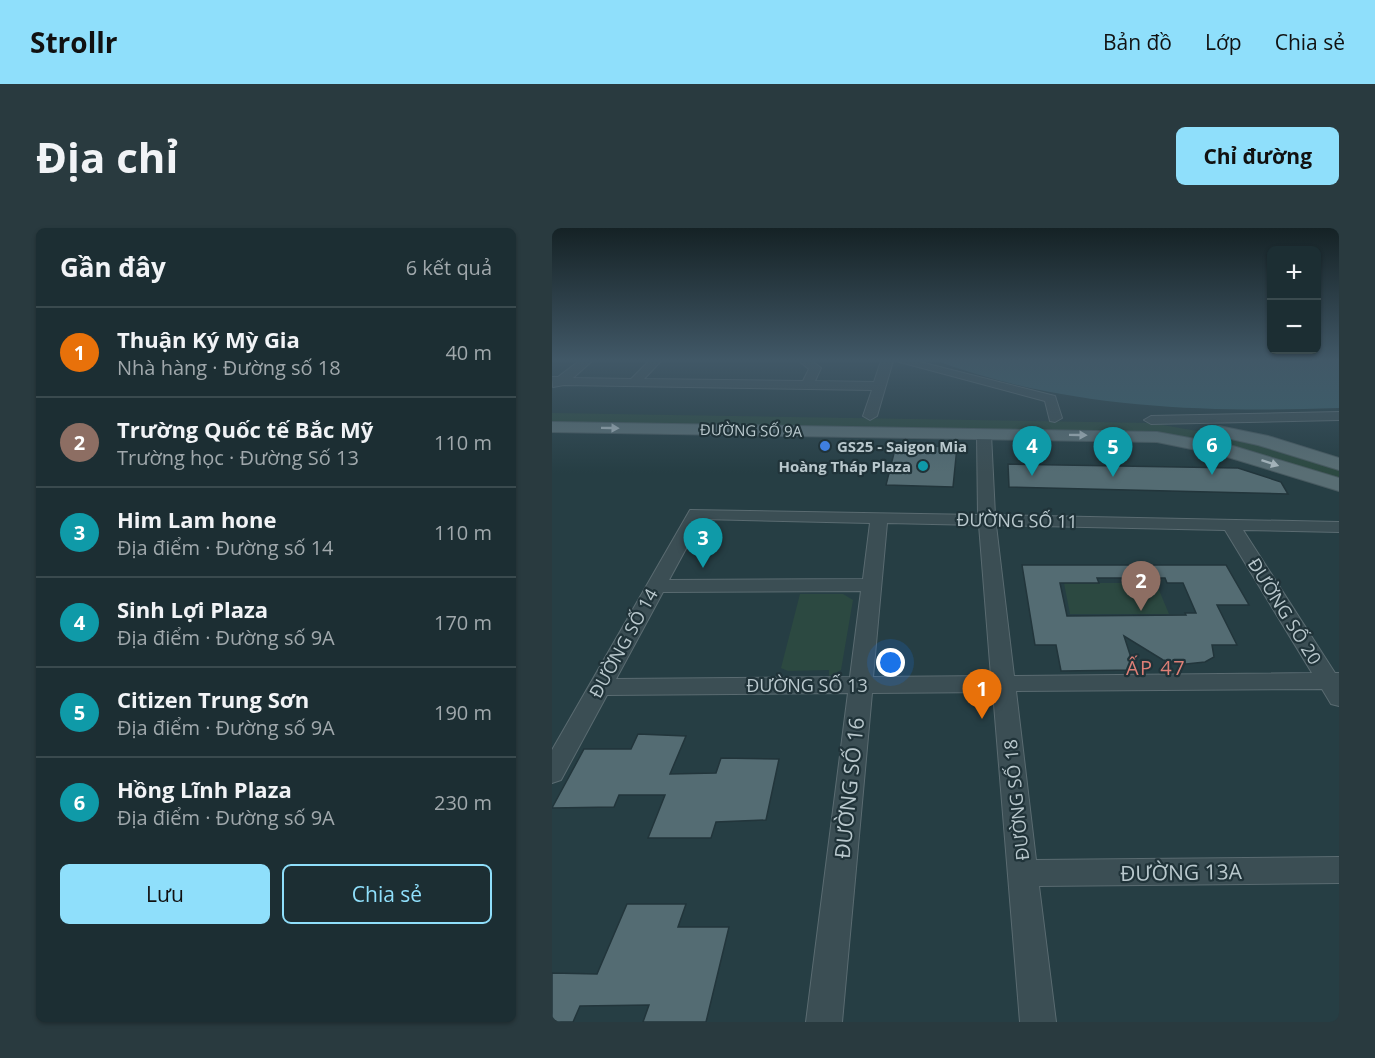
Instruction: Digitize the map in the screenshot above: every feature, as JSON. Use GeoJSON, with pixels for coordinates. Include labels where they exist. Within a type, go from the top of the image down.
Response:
{"type":"FeatureCollection","features":[{"type":"Feature","properties":{"kind":"main road","name":"ĐƯỜNG SỐ 9A"},"geometry":{"type":"LineString","coordinates":[[552,412],[1055,418],[1214,424],[1339,464]]}},
{"type":"Feature","properties":{"kind":"main road","name":"ĐƯỜNG SỐ 9A"},"geometry":{"type":"LineString","coordinates":[[552,427],[1166,438],[1239,453],[1339,485]]}},
{"type":"Feature","properties":{"kind":"street"},"geometry":{"type":"LineString","coordinates":[[870,416],[876,398]]}},
{"type":"Feature","properties":{"kind":"street"},"geometry":{"type":"LineString","coordinates":[[1047,398],[1051,399],[1055,418]]}},
{"type":"Feature","properties":{"kind":"street"},"geometry":{"type":"LineString","coordinates":[[1214,424],[1339,416]]}},
{"type":"Feature","properties":{"kind":"street","name":"ĐƯỜNG SỐ 18"},"geometry":{"type":"LineString","coordinates":[[984,434],[987,520],[1038,1022]]}},
{"type":"Feature","properties":{"kind":"street","name":"ĐƯỜNG SỐ 11"},"geometry":{"type":"LineString","coordinates":[[696,514],[1231,525],[1337,530]]}},
{"type":"Feature","properties":{"kind":"street","name":"ĐƯỜNG SỐ 14"},"geometry":{"type":"LineString","coordinates":[[552,773],[696,514]]}},
{"type":"Feature","properties":{"kind":"street","name":"ĐƯỜNG SỐ 16"},"geometry":{"type":"LineString","coordinates":[[824,1022],[879,518]]}},
{"type":"Feature","properties":{"kind":"street","name":"ĐƯỜNG SỐ 20"},"geometry":{"type":"LineString","coordinates":[[1231,525],[1336,687]]}},
{"type":"Feature","properties":{"kind":"street"},"geometry":{"type":"LineString","coordinates":[[656,586],[871,585]]}},
{"type":"Feature","properties":{"kind":"street","name":"ĐƯỜNG SỐ 13"},"geometry":{"type":"LineString","coordinates":[[598,687],[1004,684],[1336,687]]}},
{"type":"Feature","properties":{"kind":"street","name":"ĐƯỜNG 13A"},"geometry":{"type":"LineString","coordinates":[[1023,873],[1339,870]]}},
{"type":"Feature","properties":{"kind":"green space"},"geometry":{"type":"Polygon","coordinates":[[[552,413],[1151,423],[1232,437],[1339,468],[1339,482],[1192,440],[552,424],[552,413]]]}},
{"type":"Feature","properties":{"kind":"green space"},"geometry":{"type":"Polygon","coordinates":[[[1064,583],[1156,583],[1169,614],[1070,614],[1064,583]]]}},
{"type":"Feature","properties":{"kind":"green space"},"geometry":{"type":"Polygon","coordinates":[[[800,594],[843,594],[853,600],[841,670],[829,676],[829,670],[788,671],[781,668],[800,594]]]}},
{"type":"Feature","properties":{"kind":"water"},"geometry":{"type":"Polygon","coordinates":[[[1085,398],[1339,398],[1339,408],[1186,408],[1085,398]]]}},
{"type":"Feature","properties":{"kind":"building","name":"Hoàng Tháp Plaza"},"geometry":{"type":"Polygon","coordinates":[[[896,445],[957,447],[953,487],[886,485],[896,445]]]}},
{"type":"Feature","properties":{"kind":"building"},"geometry":{"type":"Polygon","coordinates":[[[1008,464],[1238,468],[1281,482],[1288,494],[1009,487],[1008,464]]]}},
{"type":"Feature","properties":{"kind":"building"},"geometry":{"type":"Polygon","coordinates":[[[1022,565],[1226,565],[1249,605],[1217,605],[1237,645],[1212,645],[1214,657],[1205,662],[1186,664],[1163,660],[1124,636],[1135,670],[1061,671],[1056,645],[1035,645],[1022,565]],[[1097,578],[1099,583],[1060,583],[1067,616],[1196,613],[1183,583],[1167,583],[1165,578],[1097,578]]]}},
{"type":"Feature","properties":{"kind":"building"},"geometry":{"type":"Polygon","coordinates":[[[638,734],[686,736],[670,774],[716,773],[721,758],[779,759],[766,820],[716,822],[711,838],[648,838],[665,795],[619,795],[614,807],[552,808],[584,749],[631,749],[638,734]]]}},
{"type":"Feature","properties":{"kind":"building"},"geometry":{"type":"Polygon","coordinates":[[[627,904],[686,904],[678,927],[729,927],[706,1022],[643,1022],[649,1005],[580,1006],[573,1022],[552,1022],[552,973],[597,974],[627,904]]]}},
{"type":"Feature","properties":{"kind":"place","name":"GS25 - Saigon Mia"},"geometry":{"type":"Point","coordinates":[825,446]}},
{"type":"Feature","properties":{"kind":"place","name":"Hoàng Tháp Plaza"},"geometry":{"type":"Point","coordinates":[923,466]}},
{"type":"Feature","properties":{"kind":"place","name":"Hồng Lĩnh Plaza"},"geometry":{"type":"Point","coordinates":[1212,475]}},
{"type":"Feature","properties":{"kind":"place","name":"Sinh Lợi Plaza"},"geometry":{"type":"Point","coordinates":[1032,476]}},
{"type":"Feature","properties":{"kind":"place","name":"Citizen Trung Sơn"},"geometry":{"type":"Point","coordinates":[1113,477]}},
{"type":"Feature","properties":{"kind":"place","name":"Him Lam hone"},"geometry":{"type":"Point","coordinates":[703,568]}},
{"type":"Feature","properties":{"kind":"place","name":"Trường Quốc tế Bắc Mỹ"},"geometry":{"type":"Point","coordinates":[1141,611]}},
{"type":"Feature","properties":{"kind":"place","name":"Thuận Ký Mỳ Gia"},"geometry":{"type":"Point","coordinates":[982,719]}},
{"type":"Feature","properties":{"kind":"district","name":"ẤP 47"},"geometry":{"type":"Point","coordinates":[1156,667]}}]}
